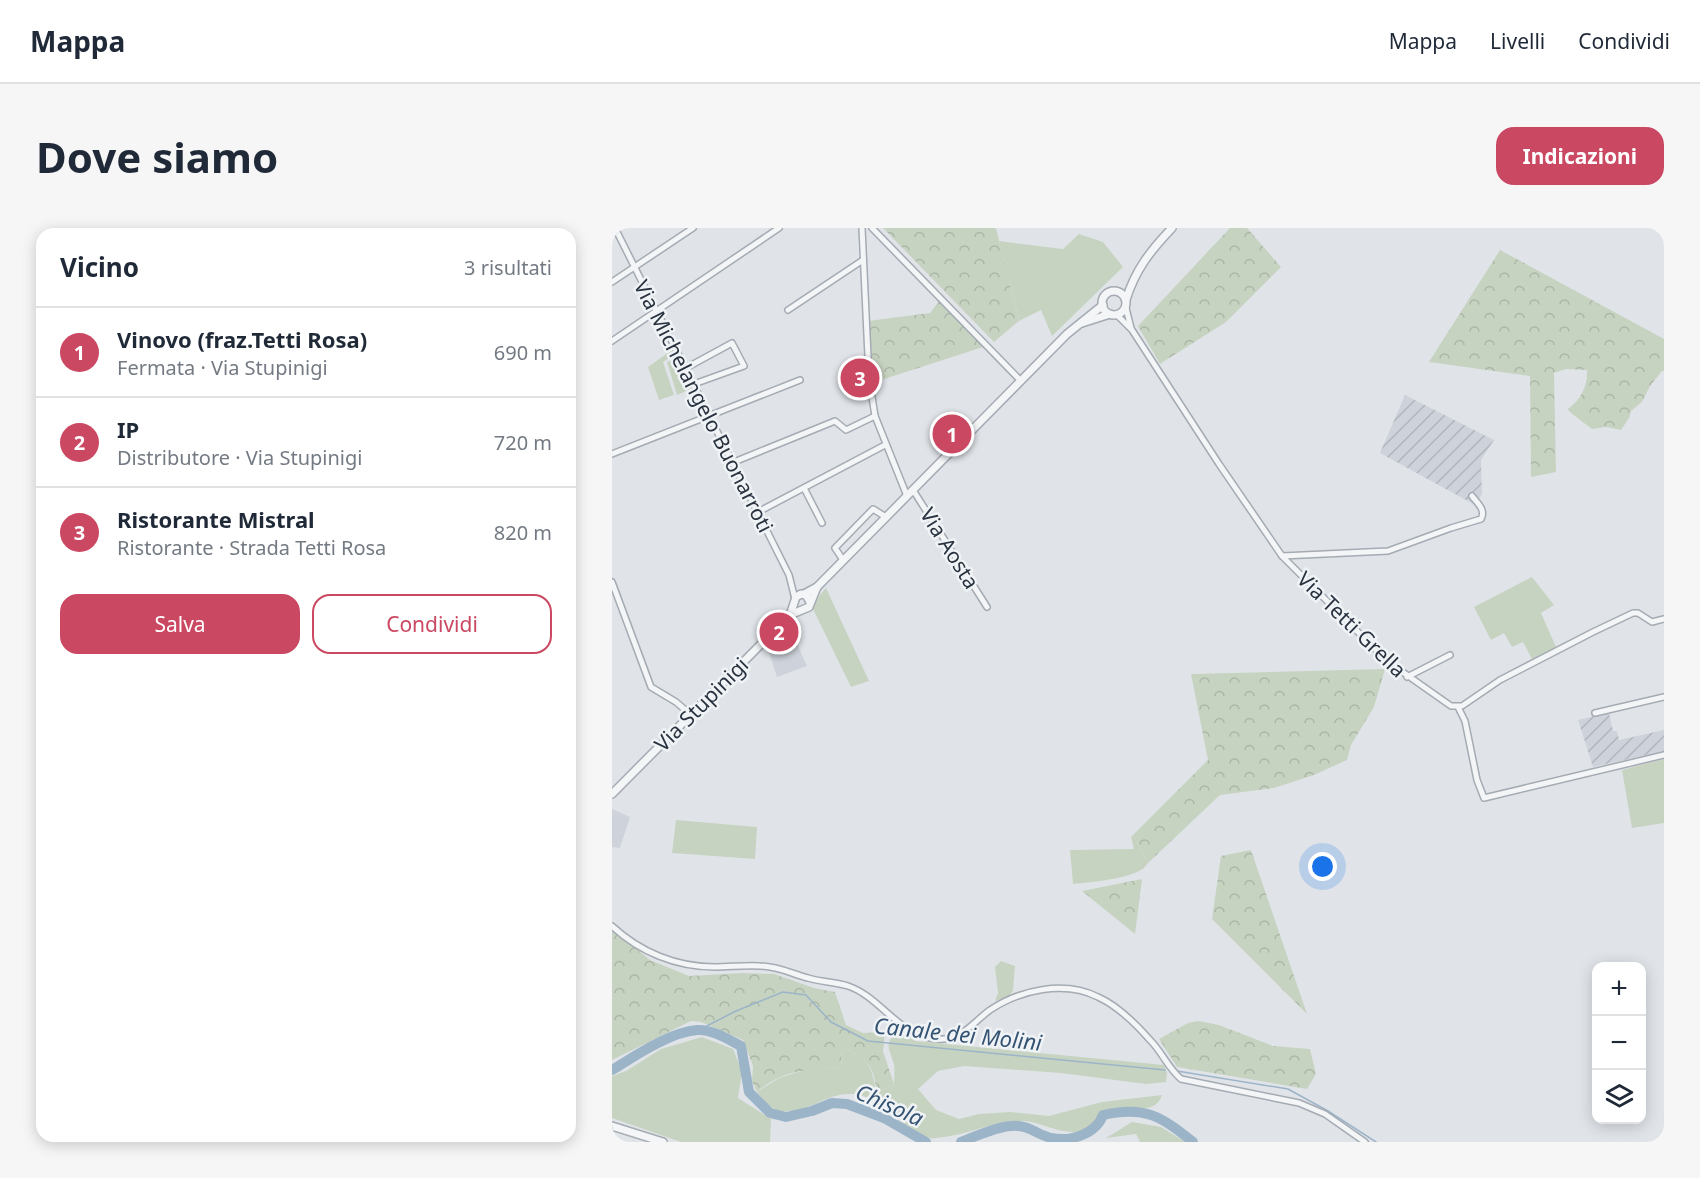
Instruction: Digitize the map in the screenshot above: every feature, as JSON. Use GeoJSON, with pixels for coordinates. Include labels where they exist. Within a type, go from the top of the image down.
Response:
{"type":"FeatureCollection","features":[{"type":"Feature","properties":{"kind":"street","name":"Via Michelangelo Buonarroti"},"geometry":{"type":"LineString","coordinates":[[615,228],[734,462],[798,598]]}},
{"type":"Feature","properties":{"kind":"street"},"geometry":{"type":"LineString","coordinates":[[612,282],[693,228]]}},
{"type":"Feature","properties":{"kind":"street"},"geometry":{"type":"LineString","coordinates":[[612,340],[779,228]]}},
{"type":"Feature","properties":{"kind":"street"},"geometry":{"type":"LineString","coordinates":[[862,228],[869,378],[875,416],[907,496]]}},
{"type":"Feature","properties":{"kind":"street"},"geometry":{"type":"LineString","coordinates":[[872,228],[1021,381]]}},
{"type":"Feature","properties":{"kind":"street"},"geometry":{"type":"LineString","coordinates":[[798,598],[817,587],[1075,327],[1103,305],[1104,297],[1122,287],[1172,228]]}},
{"type":"Feature","properties":{"kind":"street"},"geometry":{"type":"LineString","coordinates":[[788,310],[862,260]]}},
{"type":"Feature","properties":{"kind":"street"},"geometry":{"type":"LineString","coordinates":[[1075,327],[1091,319],[1113,314],[1126,304],[1136,273]]}},
{"type":"Feature","properties":{"kind":"street"},"geometry":{"type":"LineString","coordinates":[[1114,291],[1122,293],[1126,304]]}},
{"type":"Feature","properties":{"kind":"street","name":"Via Tetti Grella"},"geometry":{"type":"LineString","coordinates":[[1126,304],[1132,330]]}},
{"type":"Feature","properties":{"kind":"street"},"geometry":{"type":"LineString","coordinates":[[1103,305],[1113,314]]}},
{"type":"Feature","properties":{"kind":"street","name":"Via Tetti Grella"},"geometry":{"type":"LineString","coordinates":[[1113,314],[1132,330],[1219,464],[1282,555],[1382,656],[1407,677],[1451,706],[1458,707]]}},
{"type":"Feature","properties":{"kind":"street"},"geometry":{"type":"LineString","coordinates":[[686,368],[732,343],[744,366],[694,384]]}},
{"type":"Feature","properties":{"kind":"street"},"geometry":{"type":"LineString","coordinates":[[612,454],[800,380]]}},
{"type":"Feature","properties":{"kind":"street"},"geometry":{"type":"LineString","coordinates":[[734,462],[835,421],[846,430],[875,416]]}},
{"type":"Feature","properties":{"kind":"street"},"geometry":{"type":"LineString","coordinates":[[758,512],[885,445]]}},
{"type":"Feature","properties":{"kind":"street"},"geometry":{"type":"LineString","coordinates":[[804,488],[822,523]]}},
{"type":"Feature","properties":{"kind":"street","name":"Via Aosta"},"geometry":{"type":"LineString","coordinates":[[913,490],[987,607]]}},
{"type":"Feature","properties":{"kind":"street"},"geometry":{"type":"LineString","coordinates":[[1282,555],[1388,551],[1481,519],[1484,515],[1472,496]]}},
{"type":"Feature","properties":{"kind":"street"},"geometry":{"type":"LineString","coordinates":[[843,560],[835,548],[873,509],[886,517]]}},
{"type":"Feature","properties":{"kind":"street"},"geometry":{"type":"LineString","coordinates":[[612,582],[651,687],[676,702],[690,714]]}},
{"type":"Feature","properties":{"kind":"street"},"geometry":{"type":"LineString","coordinates":[[798,598],[797,609],[802,611],[809,607],[817,587]]}},
{"type":"Feature","properties":{"kind":"street"},"geometry":{"type":"LineString","coordinates":[[798,598],[808,597],[810,602]]}},
{"type":"Feature","properties":{"kind":"street","name":"Via Stupinigi"},"geometry":{"type":"LineString","coordinates":[[612,794],[790,615],[798,598]]}},
{"type":"Feature","properties":{"kind":"street","name":"Via Stupinigi"},"geometry":{"type":"LineString","coordinates":[[790,615],[802,611]]}},
{"type":"Feature","properties":{"kind":"street"},"geometry":{"type":"LineString","coordinates":[[1664,619],[1652,622],[1638,613],[1633,614],[1500,680],[1458,707],[1465,721],[1484,798],[1664,754]]}},
{"type":"Feature","properties":{"kind":"street"},"geometry":{"type":"LineString","coordinates":[[1407,677],[1450,655]]}},
{"type":"Feature","properties":{"kind":"street"},"geometry":{"type":"LineString","coordinates":[[1595,713],[1664,697]]}},
{"type":"Feature","properties":{"kind":"street"},"geometry":{"type":"LineString","coordinates":[[612,926],[641,948],[660,957],[687,965],[714,967],[759,965],[848,986],[862,993],[914,1033],[937,1040],[950,1039],[963,1034],[984,1014],[1015,997],[1047,989],[1080,991],[1113,1005],[1149,1039],[1181,1079],[1299,1103],[1325,1114],[1365,1142]]}},
{"type":"Feature","properties":{"kind":"street"},"geometry":{"type":"LineString","coordinates":[[612,1126],[663,1142]]}},
{"type":"Feature","properties":{"kind":"shaded area"},"geometry":{"type":"Polygon","coordinates":[[[1405,395],[1494,440],[1481,460],[1482,494],[1475,505],[1380,453],[1405,395]]]}},
{"type":"Feature","properties":{"kind":"shaded area"},"geometry":{"type":"Polygon","coordinates":[[[787,622],[807,666],[777,677],[766,643],[787,622]]]}},
{"type":"Feature","properties":{"kind":"shaded area"},"geometry":{"type":"Polygon","coordinates":[[[1609,713],[1613,731],[1617,731],[1619,740],[1664,730],[1664,751],[1593,767],[1578,720],[1609,713]]]}},
{"type":"Feature","properties":{"kind":"shaded area"},"geometry":{"type":"Polygon","coordinates":[[[612,809],[630,817],[620,848],[612,847],[612,809]]]}},
{"type":"Feature","properties":{"kind":"green space"},"geometry":{"type":"Polygon","coordinates":[[[883,228],[996,228],[1019,321],[994,342],[883,228]]]}},
{"type":"Feature","properties":{"kind":"green space"},"geometry":{"type":"Polygon","coordinates":[[[1230,228],[1247,228],[1281,267],[1226,322],[1160,364],[1138,326],[1230,228]]]}},
{"type":"Feature","properties":{"kind":"green space"},"geometry":{"type":"Polygon","coordinates":[[[1079,234],[1103,242],[1123,267],[1052,336],[1041,310],[1019,321],[999,241],[1063,249],[1079,234]]]}},
{"type":"Feature","properties":{"kind":"green space"},"geometry":{"type":"Polygon","coordinates":[[[1500,250],[1664,339],[1664,371],[1650,386],[1642,402],[1631,411],[1621,430],[1606,427],[1592,429],[1568,409],[1583,392],[1587,370],[1566,369],[1554,373],[1556,472],[1531,477],[1530,376],[1429,362],[1500,250]]]}},
{"type":"Feature","properties":{"kind":"green space"},"geometry":{"type":"Polygon","coordinates":[[[939,301],[983,347],[875,382],[868,321],[930,313],[939,301]]]}},
{"type":"Feature","properties":{"kind":"green space"},"geometry":{"type":"Polygon","coordinates":[[[672,350],[674,355],[663,362],[674,395],[659,400],[648,367],[672,350]]]}},
{"type":"Feature","properties":{"kind":"green space"},"geometry":{"type":"Polygon","coordinates":[[[675,359],[680,374],[683,373],[691,389],[677,395],[667,362],[675,359]]]}},
{"type":"Feature","properties":{"kind":"green space"},"geometry":{"type":"Polygon","coordinates":[[[1532,577],[1554,605],[1541,613],[1556,647],[1532,659],[1523,642],[1512,647],[1504,633],[1491,640],[1474,607],[1532,577]]]}},
{"type":"Feature","properties":{"kind":"green space"},"geometry":{"type":"Polygon","coordinates":[[[826,588],[869,681],[851,687],[813,609],[826,588]]]}},
{"type":"Feature","properties":{"kind":"green space"},"geometry":{"type":"Polygon","coordinates":[[[1385,669],[1374,707],[1351,745],[1347,760],[1314,775],[1274,788],[1220,795],[1148,863],[1133,835],[1208,760],[1191,674],[1385,669]]]}},
{"type":"Feature","properties":{"kind":"green space"},"geometry":{"type":"Polygon","coordinates":[[[1664,759],[1664,823],[1632,828],[1622,770],[1664,759]]]}},
{"type":"Feature","properties":{"kind":"green space"},"geometry":{"type":"Polygon","coordinates":[[[676,820],[757,827],[755,859],[672,853],[676,820]]]}},
{"type":"Feature","properties":{"kind":"green space"},"geometry":{"type":"Polygon","coordinates":[[[1133,835],[1148,863],[1143,868],[1135,873],[1114,879],[1073,884],[1070,850],[1134,849],[1131,837],[1133,835]]]}},
{"type":"Feature","properties":{"kind":"green space"},"geometry":{"type":"Polygon","coordinates":[[[1251,850],[1307,1014],[1212,919],[1221,856],[1251,850]]]}},
{"type":"Feature","properties":{"kind":"green space"},"geometry":{"type":"Polygon","coordinates":[[[1142,879],[1135,934],[1082,891],[1142,879]]]}},
{"type":"Feature","properties":{"kind":"green space"},"geometry":{"type":"Polygon","coordinates":[[[612,929],[650,960],[689,976],[774,974],[814,988],[835,992],[846,1025],[863,1033],[885,1032],[883,1051],[894,1084],[877,1093],[874,1075],[868,1064],[842,1047],[841,1069],[797,1072],[777,1079],[757,1092],[752,1081],[753,1066],[743,1040],[701,1022],[691,1021],[612,1060],[612,929]]]}},
{"type":"Feature","properties":{"kind":"green space"},"geometry":{"type":"Polygon","coordinates":[[[1001,961],[1015,966],[1013,991],[1007,998],[995,1001],[998,993],[995,967],[1001,961]]]}},
{"type":"Feature","properties":{"kind":"green space"},"geometry":{"type":"Polygon","coordinates":[[[1198,1021],[1219,1025],[1273,1046],[1310,1049],[1316,1074],[1307,1089],[1177,1067],[1159,1039],[1188,1023],[1198,1021]]]}},
{"type":"Feature","properties":{"kind":"green space"},"geometry":{"type":"Polygon","coordinates":[[[899,1028],[915,1041],[1164,1065],[1167,1073],[1166,1082],[1146,1084],[1061,1073],[964,1066],[938,1071],[918,1089],[936,1110],[959,1119],[979,1114],[1010,1112],[1049,1116],[1102,1102],[1162,1095],[1159,1101],[1149,1108],[1109,1111],[1080,1131],[1067,1132],[1030,1122],[1014,1121],[933,1138],[920,1135],[910,1129],[884,1107],[864,1096],[839,1095],[802,1109],[778,1112],[757,1092],[779,1078],[811,1068],[841,1069],[842,1047],[868,1064],[877,1093],[894,1084],[894,1064],[889,1042],[899,1028]]]}},
{"type":"Feature","properties":{"kind":"green space"},"geometry":{"type":"Polygon","coordinates":[[[702,1037],[733,1049],[742,1071],[738,1098],[771,1119],[770,1142],[681,1142],[612,1118],[612,1076],[626,1071],[661,1049],[702,1037]]]}},
{"type":"Feature","properties":{"kind":"green space"},"geometry":{"type":"Polygon","coordinates":[[[1132,1122],[1161,1127],[1185,1142],[1140,1142],[1136,1134],[1106,1138],[1132,1122]]]}},
{"type":"Feature","properties":{"kind":"waterway","name":"Canale dei Molini"},"geometry":{"type":"LineString","coordinates":[[699,1030],[736,1011],[783,992],[806,995],[831,1022],[868,1041],[1165,1070]]}},
{"type":"Feature","properties":{"kind":"waterway","name":"Chisola"},"geometry":{"type":"LineString","coordinates":[[612,1070],[676,1035],[697,1030],[709,1031],[741,1046],[749,1092],[770,1113],[786,1117],[812,1111],[832,1103],[847,1104],[884,1118],[926,1142]]}},
{"type":"Feature","properties":{"kind":"waterway","name":"Canale dei Molini"},"geometry":{"type":"LineString","coordinates":[[1177,1071],[1288,1089],[1376,1142]]}},
{"type":"Feature","properties":{"kind":"waterway","name":"Chisola"},"geometry":{"type":"LineString","coordinates":[[961,1142],[992,1130],[1011,1126],[1027,1128],[1046,1137],[1067,1139],[1089,1132],[1100,1122],[1103,1115],[1130,1111],[1152,1115],[1172,1126],[1193,1142]]}},
{"type":"Feature","properties":{"kind":"place","name":"Ristorante Mistral"},"geometry":{"type":"Point","coordinates":[860,378]}},
{"type":"Feature","properties":{"kind":"place","name":"Vinovo (fraz.Tetti Rosa)"},"geometry":{"type":"Point","coordinates":[952,434]}},
{"type":"Feature","properties":{"kind":"place","name":"IP"},"geometry":{"type":"Point","coordinates":[779,632]}}]}
